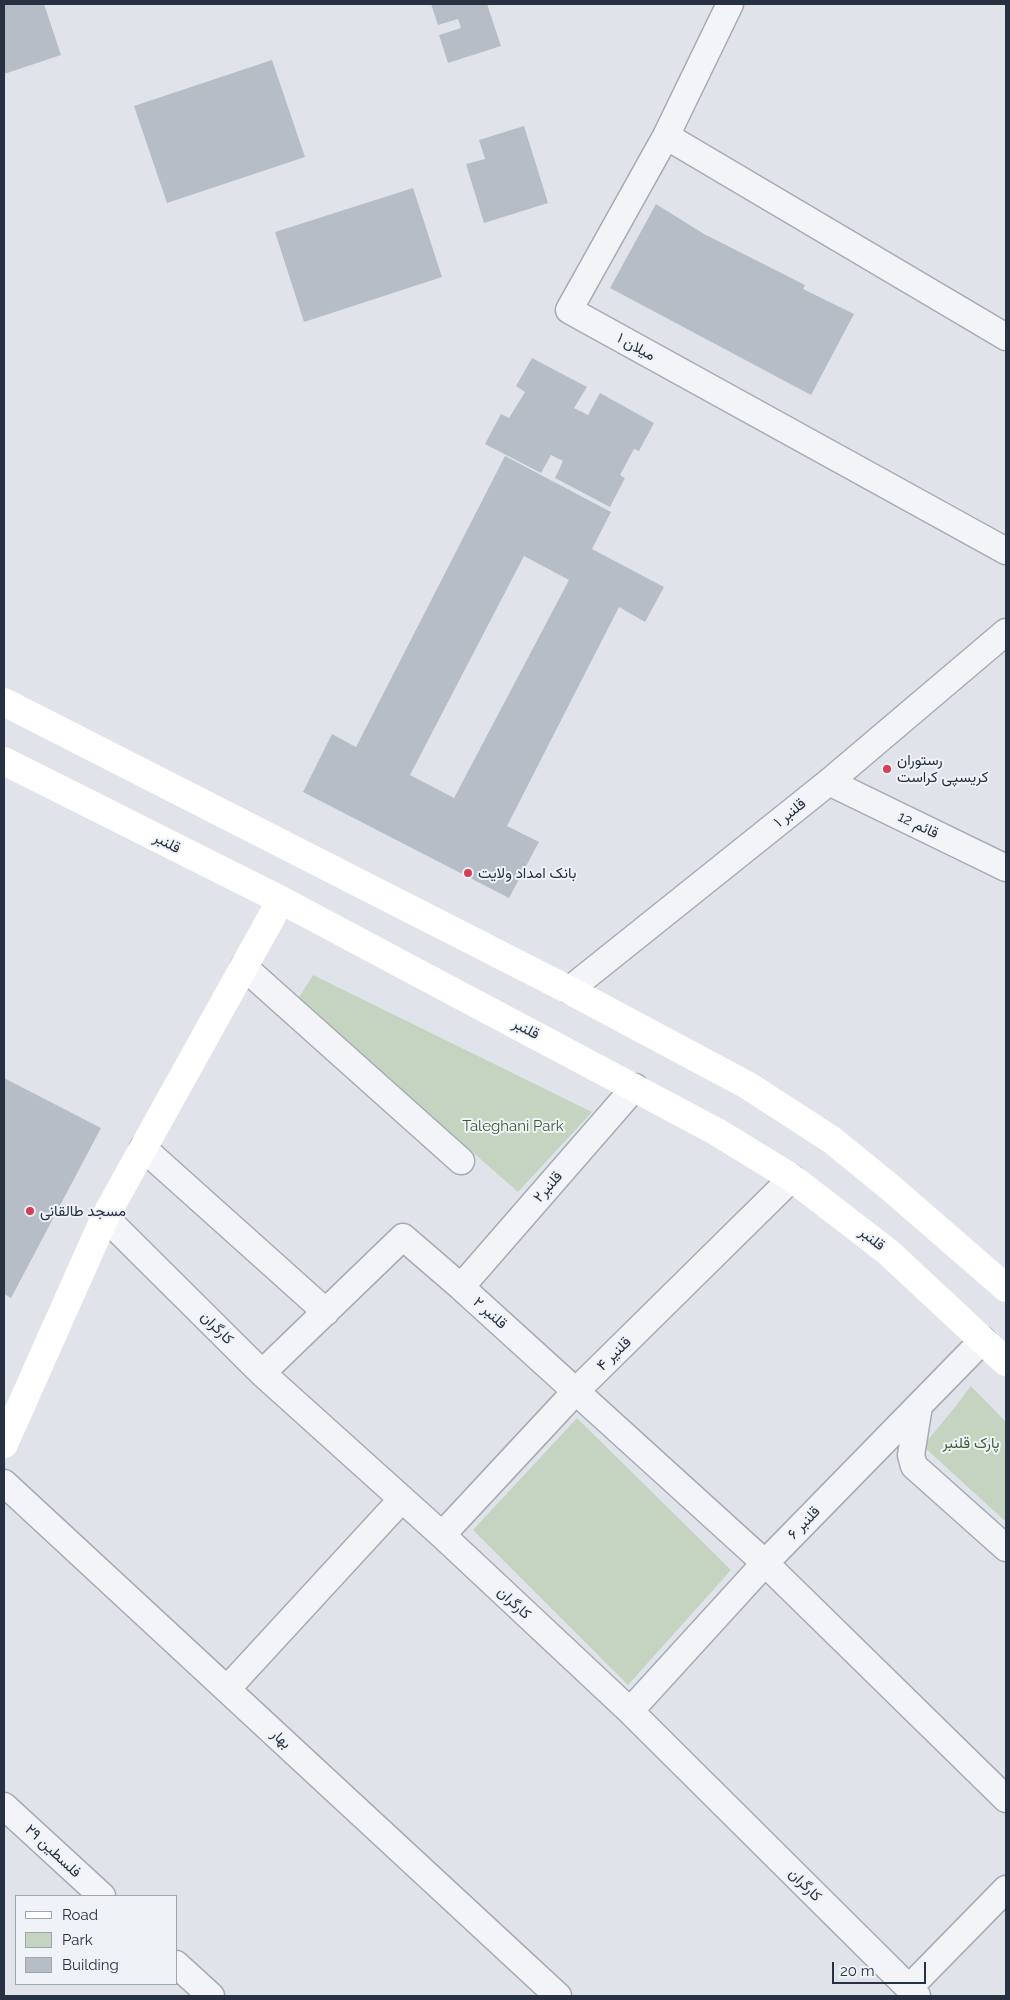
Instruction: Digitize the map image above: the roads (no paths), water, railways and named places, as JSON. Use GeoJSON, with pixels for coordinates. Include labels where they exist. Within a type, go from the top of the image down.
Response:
{"type":"FeatureCollection","features":[{"type":"Feature","properties":{"kind":"main road"},"geometry":{"type":"LineString","coordinates":[[4,702],[569,990],[747,1085],[832,1140],[892,1189],[1006,1288]]}},
{"type":"Feature","properties":{"kind":"main road","name":"قلنبر"},"geometry":{"type":"LineString","coordinates":[[4,761],[281,900],[718,1132],[792,1178],[888,1252],[1006,1362]]}},
{"type":"Feature","properties":{"kind":"main road"},"geometry":{"type":"LineString","coordinates":[[4,1444],[105,1217],[281,900]]}},
{"type":"Feature","properties":{"kind":"street","name":"میلان ۱"},"geometry":{"type":"LineString","coordinates":[[730,4],[666,136],[569,310],[1006,551]]}},
{"type":"Feature","properties":{"kind":"street"},"geometry":{"type":"LineString","coordinates":[[666,136],[1006,337]]}},
{"type":"Feature","properties":{"kind":"street","name":"قلنبر ۱"},"geometry":{"type":"LineString","coordinates":[[569,990],[829,782],[1006,632]]}},
{"type":"Feature","properties":{"kind":"street","name":"قائم 12"},"geometry":{"type":"LineString","coordinates":[[829,782],[1006,868]]}},
{"type":"Feature","properties":{"kind":"street"},"geometry":{"type":"LineString","coordinates":[[244,967],[461,1161]]}},
{"type":"Feature","properties":{"kind":"street","name":"قلنبر۲"},"geometry":{"type":"LineString","coordinates":[[461,1287],[635,1087]]}},
{"type":"Feature","properties":{"kind":"street"},"geometry":{"type":"LineString","coordinates":[[143,1148],[326,1312],[262,1373]]}},
{"type":"Feature","properties":{"kind":"street","name":"قلنیر ۴"},"geometry":{"type":"LineString","coordinates":[[442,1535],[576,1391],[792,1178]]}},
{"type":"Feature","properties":{"kind":"street","name":"کارگران"},"geometry":{"type":"LineString","coordinates":[[105,1217],[262,1373],[442,1535],[630,1711],[913,1992]]}},
{"type":"Feature","properties":{"kind":"street","name":"قلنبر ۲"},"geometry":{"type":"LineString","coordinates":[[326,1312],[403,1237],[461,1287],[765,1563],[1006,1799]]}},
{"type":"Feature","properties":{"kind":"street","name":"قلنبر ۶"},"geometry":{"type":"LineString","coordinates":[[630,1711],[765,1563],[983,1340]]}},
{"type":"Feature","properties":{"kind":"street"},"geometry":{"type":"LineString","coordinates":[[919,1406],[911,1455],[914,1466],[1006,1548]]}},
{"type":"Feature","properties":{"kind":"street","name":"بهار"},"geometry":{"type":"LineString","coordinates":[[4,1483],[558,1996]]}},
{"type":"Feature","properties":{"kind":"street"},"geometry":{"type":"LineString","coordinates":[[227,1690],[402,1499]]}},
{"type":"Feature","properties":{"kind":"street","name":"فلسطین ۲۹"},"geometry":{"type":"LineString","coordinates":[[4,1806],[101,1895]]}},
{"type":"Feature","properties":{"kind":"street"},"geometry":{"type":"LineString","coordinates":[[913,1992],[1006,1889]]}},
{"type":"Feature","properties":{"kind":"street"},"geometry":{"type":"LineString","coordinates":[[178,1966],[211,1996]]}},
{"type":"Feature","properties":{"kind":"place","name":"رستوران کریسپی کراست"},"geometry":{"type":"Point","coordinates":[887,769]}},
{"type":"Feature","properties":{"kind":"place","name":"بانک امداد ولایت"},"geometry":{"type":"Point","coordinates":[468,873]}},
{"type":"Feature","properties":{"kind":"place","name":"مسجد طالقانی"},"geometry":{"type":"Point","coordinates":[30,1211]}},
{"type":"Feature","properties":{"kind":"park label","name":"Taleghani Park"},"geometry":{"type":"Point","coordinates":[513,1126]}},
{"type":"Feature","properties":{"kind":"park label","name":"پارک قلنبر"},"geometry":{"type":"Point","coordinates":[971,1443]}}]}
